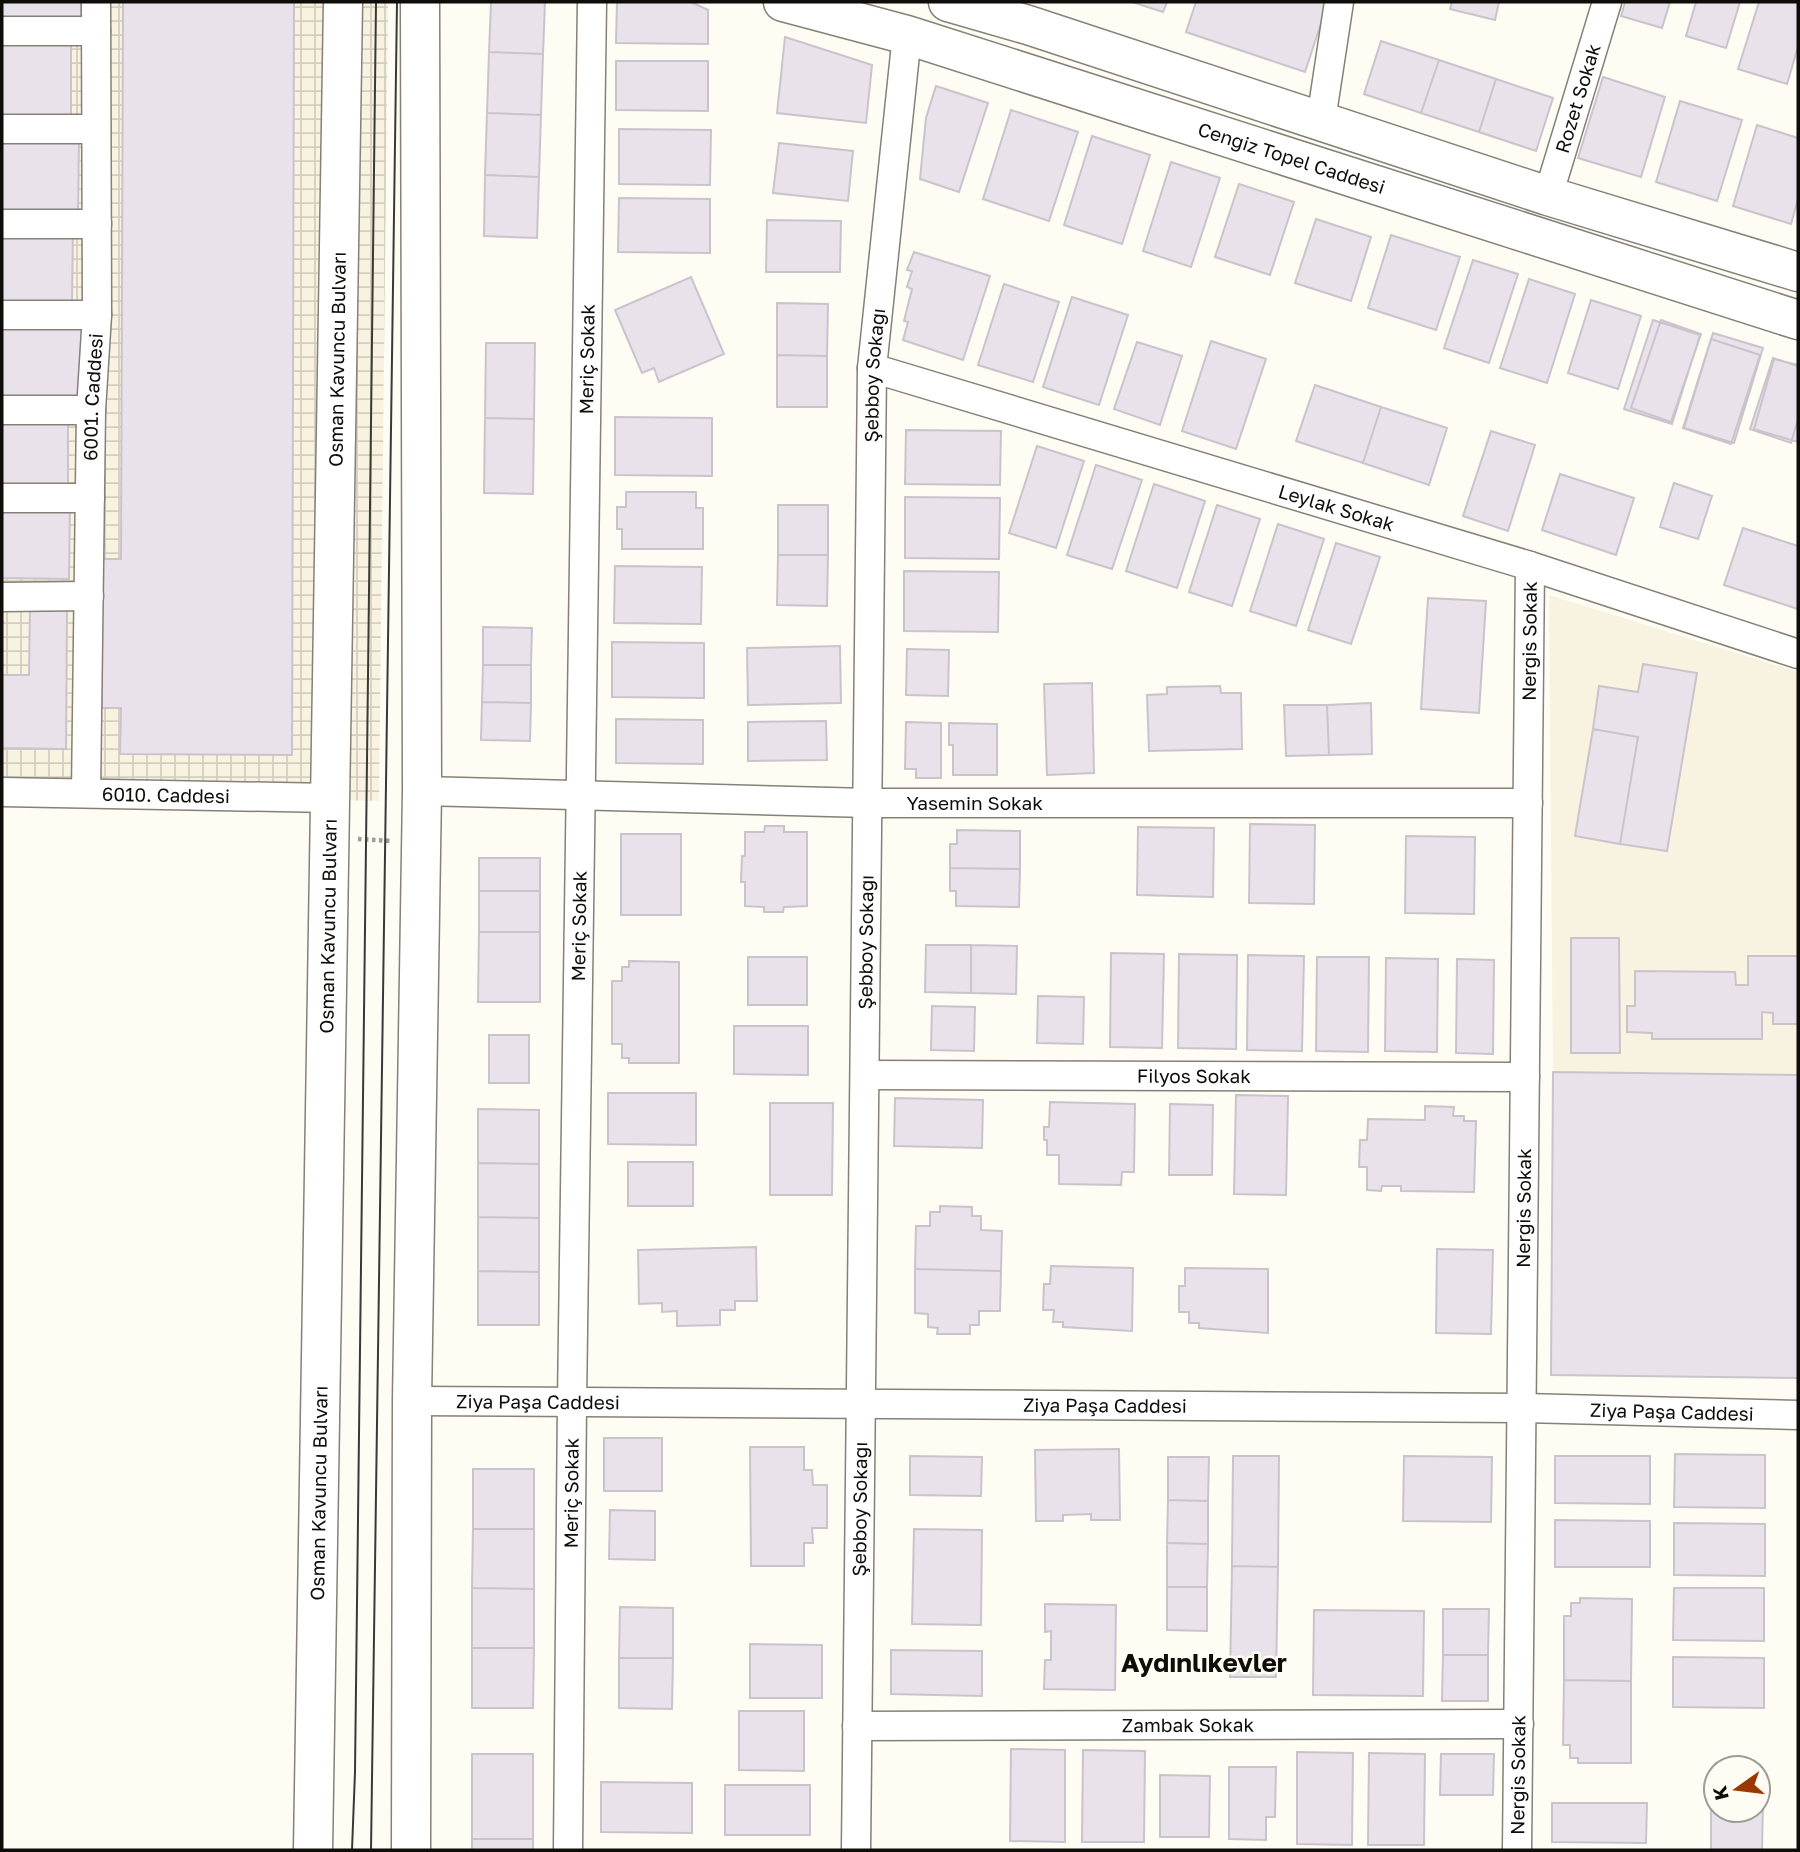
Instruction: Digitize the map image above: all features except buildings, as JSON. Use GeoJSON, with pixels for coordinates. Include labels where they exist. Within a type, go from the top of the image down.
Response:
{"type":"FeatureCollection","features":[{"type":"Feature","properties":{"kind":"main road","name":"Osman Kavuncu Bulvarı"},"geometry":{"type":"LineString","coordinates":[[313,1850],[343,2]]}},
{"type":"Feature","properties":{"kind":"main road"},"geometry":{"type":"LineString","coordinates":[[411,1850],[412,1401],[422,791],[420,2]]}},
{"type":"Feature","properties":{"kind":"main road","name":"Cengiz Topel Caddesi"},"geometry":{"type":"LineString","coordinates":[[783,2],[907,35],[1798,320]]}},
{"type":"Feature","properties":{"kind":"main road"},"geometry":{"type":"LineString","coordinates":[[948,2],[1030,14],[1321,120],[1548,195],[1798,272]]}},
{"type":"Feature","properties":{"kind":"street","name":"6001. Caddesi"},"geometry":{"type":"LineString","coordinates":[[86,793],[91,410],[97,315],[96,2]]}},
{"type":"Feature","properties":{"kind":"street","name":"Meriç Sokak"},"geometry":{"type":"LineString","coordinates":[[568,1850],[592,2]]}},
{"type":"Feature","properties":{"kind":"street"},"geometry":{"type":"LineString","coordinates":[[1321,120],[1339,2]]}},
{"type":"Feature","properties":{"kind":"street","name":"Rozet Sokak"},"geometry":{"type":"LineString","coordinates":[[1548,195],[1607,2]]}},
{"type":"Feature","properties":{"kind":"street"},"geometry":{"type":"LineString","coordinates":[[2,31],[96,31]]}},
{"type":"Feature","properties":{"kind":"street","name":"Şebboy Sokağı"},"geometry":{"type":"LineString","coordinates":[[856,1850],[873,368],[907,35]]}},
{"type":"Feature","properties":{"kind":"street"},"geometry":{"type":"LineString","coordinates":[[2,129],[96,129]]}},
{"type":"Feature","properties":{"kind":"street"},"geometry":{"type":"LineString","coordinates":[[2,224],[97,224]]}},
{"type":"Feature","properties":{"kind":"street"},"geometry":{"type":"LineString","coordinates":[[2,315],[97,315]]}},
{"type":"Feature","properties":{"kind":"street","name":"Leylak Sokak"},"geometry":{"type":"LineString","coordinates":[[873,368],[1530,566],[1798,654]]}},
{"type":"Feature","properties":{"kind":"street"},"geometry":{"type":"LineString","coordinates":[[2,410],[91,410]]}},
{"type":"Feature","properties":{"kind":"street"},"geometry":{"type":"LineString","coordinates":[[2,498],[90,498]]}},
{"type":"Feature","properties":{"kind":"street","name":"Nergis Sokak"},"geometry":{"type":"LineString","coordinates":[[1517,1850],[1530,566]]}},
{"type":"Feature","properties":{"kind":"street"},"geometry":{"type":"LineString","coordinates":[[2,597],[89,596]]}},
{"type":"Feature","properties":{"kind":"street","name":"Yasemin Sokak"},"geometry":{"type":"LineString","coordinates":[[422,791],[868,803],[1528,803]]}},
{"type":"Feature","properties":{"kind":"street","name":"6010. Caddesi"},"geometry":{"type":"LineString","coordinates":[[2,792],[330,798]]}},
{"type":"Feature","properties":{"kind":"street","name":"Filyos Sokak"},"geometry":{"type":"LineString","coordinates":[[865,1075],[1525,1077]]}},
{"type":"Feature","properties":{"kind":"street","name":"Ziya Paşa Caddesi"},"geometry":{"type":"LineString","coordinates":[[412,1401],[1522,1408],[1798,1415]]}},
{"type":"Feature","properties":{"kind":"street","name":"Zambak Sokak"},"geometry":{"type":"LineString","coordinates":[[857,1726],[1518,1724]]}},
{"type":"Feature","properties":{"kind":"path"},"geometry":{"type":"LineString","coordinates":[[330,838],[421,842]]}},
{"type":"Feature","properties":{"kind":"shaded area"},"geometry":{"type":"Polygon","coordinates":[[[2,2],[388,2],[379,801],[2,792],[2,2]]]}},
{"type":"Feature","properties":{"kind":"shaded area"},"geometry":{"type":"Polygon","coordinates":[[[1549,595],[1798,672],[1798,1075],[1553,1072],[1549,595]]]}},
{"type":"Feature","properties":{"kind":"tram line"},"geometry":{"type":"LineString","coordinates":[[352,1850],[376,2]]}},
{"type":"Feature","properties":{"kind":"tram line"},"geometry":{"type":"LineString","coordinates":[[371,1850],[397,2]]}},
{"type":"Feature","properties":{"kind":"district","name":"Aydınlıkevler"},"geometry":{"type":"Point","coordinates":[1204,1663]}}]}
